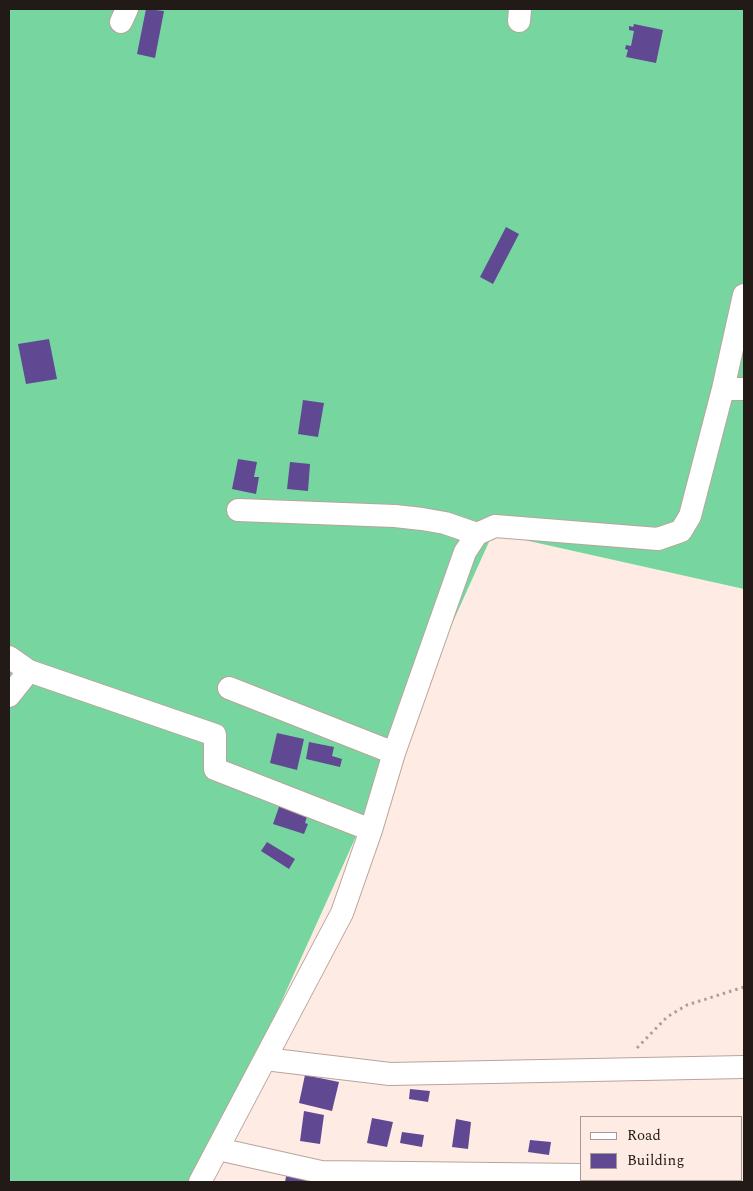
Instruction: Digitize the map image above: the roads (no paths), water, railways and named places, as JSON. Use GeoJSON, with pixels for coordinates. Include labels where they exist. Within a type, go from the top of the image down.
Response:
{"type":"FeatureCollection","features":[{"type":"Feature","properties":{"kind":"street"},"geometry":{"type":"LineString","coordinates":[[200,1182],[342,914],[394,753],[465,552],[477,534],[495,526],[658,539],[681,531],[690,516],[734,389],[744,295]]}},
{"type":"Feature","properties":{"kind":"street"},"geometry":{"type":"LineString","coordinates":[[238,510],[413,518],[445,523],[477,534]]}},
{"type":"Feature","properties":{"kind":"street"},"geometry":{"type":"LineString","coordinates":[[9,657],[29,670],[215,734],[215,769],[370,830]]}},
{"type":"Feature","properties":{"kind":"street"},"geometry":{"type":"LineString","coordinates":[[9,696],[29,670]]}},
{"type":"Feature","properties":{"kind":"street"},"geometry":{"type":"LineString","coordinates":[[229,688],[394,753]]}},
{"type":"Feature","properties":{"kind":"street"},"geometry":{"type":"LineString","coordinates":[[265,1060],[390,1074],[744,1067]]}},
{"type":"Feature","properties":{"kind":"street"},"geometry":{"type":"LineString","coordinates":[[218,1149],[321,1172],[580,1176]]}}]}
